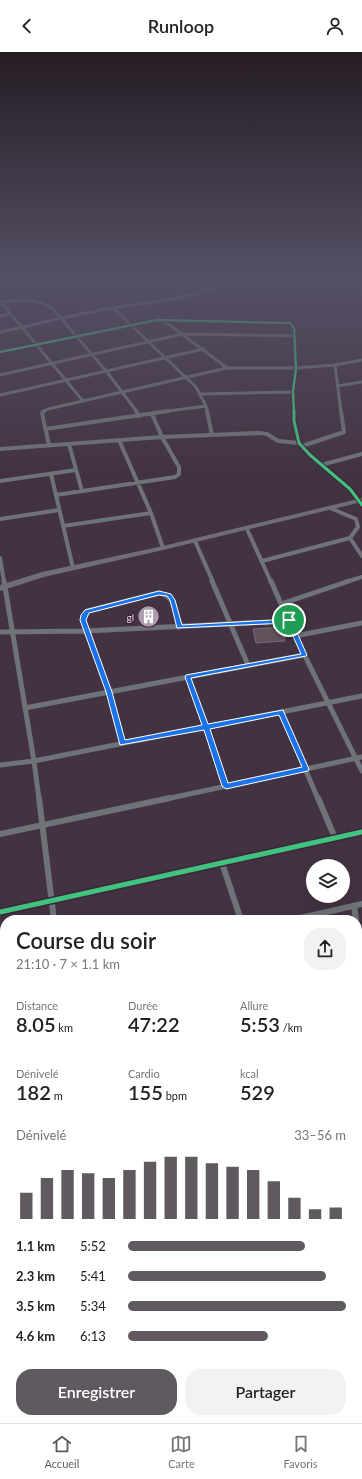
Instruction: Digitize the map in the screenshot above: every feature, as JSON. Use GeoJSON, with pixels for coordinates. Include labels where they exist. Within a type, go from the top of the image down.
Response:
{"type":"FeatureCollection","features":[{"type":"Feature","properties":{"kind":"highway"},"geometry":{"type":"LineString","coordinates":[[2,587],[42,575],[361,502]]}},
{"type":"Feature","properties":{"kind":"street"},"geometry":{"type":"LineString","coordinates":[[0,352],[47,342]]}},
{"type":"Feature","properties":{"kind":"street"},"geometry":{"type":"LineString","coordinates":[[81,342],[123,392],[138,416]]}},
{"type":"Feature","properties":{"kind":"street"},"geometry":{"type":"LineString","coordinates":[[0,375],[147,342],[185,377],[200,394],[206,406],[212,435]]}},
{"type":"Feature","properties":{"kind":"street"},"geometry":{"type":"LineString","coordinates":[[194,342],[227,368]]}},
{"type":"Feature","properties":{"kind":"street"},"geometry":{"type":"LineString","coordinates":[[294,342],[296,368],[293,392],[294,421],[301,445],[321,465],[340,479],[361,502]]}},
{"type":"Feature","properties":{"kind":"street"},"geometry":{"type":"LineString","coordinates":[[37,344],[83,401]]}},
{"type":"Feature","properties":{"kind":"street"},"geometry":{"type":"LineString","coordinates":[[0,395],[204,349]]}},
{"type":"Feature","properties":{"kind":"street"},"geometry":{"type":"LineString","coordinates":[[49,445],[42,413],[44,411],[227,368],[296,368],[335,365],[362,360]]}},
{"type":"Feature","properties":{"kind":"street"},"geometry":{"type":"LineString","coordinates":[[0,448],[119,440],[263,433],[278,441],[301,445],[344,432],[335,365]]}},
{"type":"Feature","properties":{"kind":"street"},"geometry":{"type":"LineString","coordinates":[[337,386],[362,382]]}},
{"type":"Feature","properties":{"kind":"street"},"geometry":{"type":"LineString","coordinates":[[200,394],[293,392]]}},
{"type":"Feature","properties":{"kind":"street"},"geometry":{"type":"LineString","coordinates":[[45,429],[206,406]]}},
{"type":"Feature","properties":{"kind":"street"},"geometry":{"type":"LineString","coordinates":[[56,495],[167,479],[175,477],[179,474],[179,468],[162,438],[152,414]]}},
{"type":"Feature","properties":{"kind":"street"},"geometry":{"type":"LineString","coordinates":[[119,440],[138,483],[163,548]]}},
{"type":"Feature","properties":{"kind":"street"},"geometry":{"type":"LineString","coordinates":[[69,444],[82,491]]}},
{"type":"Feature","properties":{"kind":"street"},"geometry":{"type":"LineString","coordinates":[[321,465],[362,454]]}},
{"type":"Feature","properties":{"kind":"street"},"geometry":{"type":"LineString","coordinates":[[0,481],[76,470]]}},
{"type":"Feature","properties":{"kind":"street"},"geometry":{"type":"LineString","coordinates":[[51,474],[73,568]]}},
{"type":"Feature","properties":{"kind":"street"},"geometry":{"type":"LineString","coordinates":[[262,561],[350,538],[358,527],[356,519],[330,508]]}},
{"type":"Feature","properties":{"kind":"street"},"geometry":{"type":"LineString","coordinates":[[0,519],[59,510]]}},
{"type":"Feature","properties":{"kind":"street"},"geometry":{"type":"LineString","coordinates":[[63,526],[150,513]]}},
{"type":"Feature","properties":{"kind":"street"},"geometry":{"type":"LineString","coordinates":[[247,529],[304,655],[359,757],[362,771]]}},
{"type":"Feature","properties":{"kind":"street"},"geometry":{"type":"LineString","coordinates":[[350,538],[362,556]]}},
{"type":"Feature","properties":{"kind":"street"},"geometry":{"type":"LineString","coordinates":[[195,541],[248,665]]}},
{"type":"Feature","properties":{"kind":"street"},"geometry":{"type":"LineString","coordinates":[[0,558],[2,587],[13,631],[34,761],[50,901],[53,915]]}},
{"type":"Feature","properties":{"kind":"street"},"geometry":{"type":"LineString","coordinates":[[281,604],[362,577]]}},
{"type":"Feature","properties":{"kind":"street"},"geometry":{"type":"LineString","coordinates":[[122,744],[109,692],[86,631],[83,620],[84,615],[87,611],[159,593],[169,595],[172,600],[179,627]]}},
{"type":"Feature","properties":{"kind":"street"},"geometry":{"type":"LineString","coordinates":[[0,632],[86,631],[289,620]]}},
{"type":"Feature","properties":{"kind":"street"},"geometry":{"type":"LineString","coordinates":[[295,636],[362,624]]}},
{"type":"Feature","properties":{"kind":"street"},"geometry":{"type":"LineString","coordinates":[[25,708],[304,655]]}},
{"type":"Feature","properties":{"kind":"street"},"geometry":{"type":"LineString","coordinates":[[188,677],[226,786]]}},
{"type":"Feature","properties":{"kind":"street"},"geometry":{"type":"LineString","coordinates":[[0,765],[34,761],[362,696]]}},
{"type":"Feature","properties":{"kind":"street"},"geometry":{"type":"LineString","coordinates":[[281,712],[335,838]]}},
{"type":"Feature","properties":{"kind":"street"},"geometry":{"type":"LineString","coordinates":[[0,834],[359,757]]}},
{"type":"Feature","properties":{"kind":"street"},"geometry":{"type":"LineString","coordinates":[[0,912],[362,832]]}},
{"type":"Feature","properties":{"kind":"street"},"geometry":{"type":"LineString","coordinates":[[222,863],[239,915]]}},
{"type":"Feature","properties":{"kind":"street"},"geometry":{"type":"LineString","coordinates":[[314,915],[362,904]]}},
{"type":"Feature","properties":{"kind":"street"},"geometry":{"type":"LineString","coordinates":[[354,906],[355,915]]}},
{"type":"Feature","properties":{"kind":"building"},"geometry":{"type":"Polygon","coordinates":[[[282,627],[285,641],[256,643],[253,629],[282,627]]]}},
{"type":"Feature","properties":{"kind":"cycle path"},"geometry":{"type":"LineString","coordinates":[[0,352],[49,342]]}},
{"type":"Feature","properties":{"kind":"cycle path"},"geometry":{"type":"LineString","coordinates":[[295,342],[296,368],[293,392],[294,421],[299,443],[310,455],[350,489],[362,505]]}},
{"type":"Feature","properties":{"kind":"cycle path"},"geometry":{"type":"LineString","coordinates":[[0,912],[362,832]]}},
{"type":"Feature","properties":{"kind":"place","name":"gl"},"geometry":{"type":"Point","coordinates":[149,617]}},
{"type":"Feature","properties":{"kind":"route"},"geometry":{"type":"LineString","coordinates":[[289,620],[179,627],[172,600],[169,595],[164,593],[87,611],[83,620],[109,692],[122,744],[206,727],[281,712],[306,769],[226,786],[206,727],[188,677],[304,655],[289,620]]}}]}
